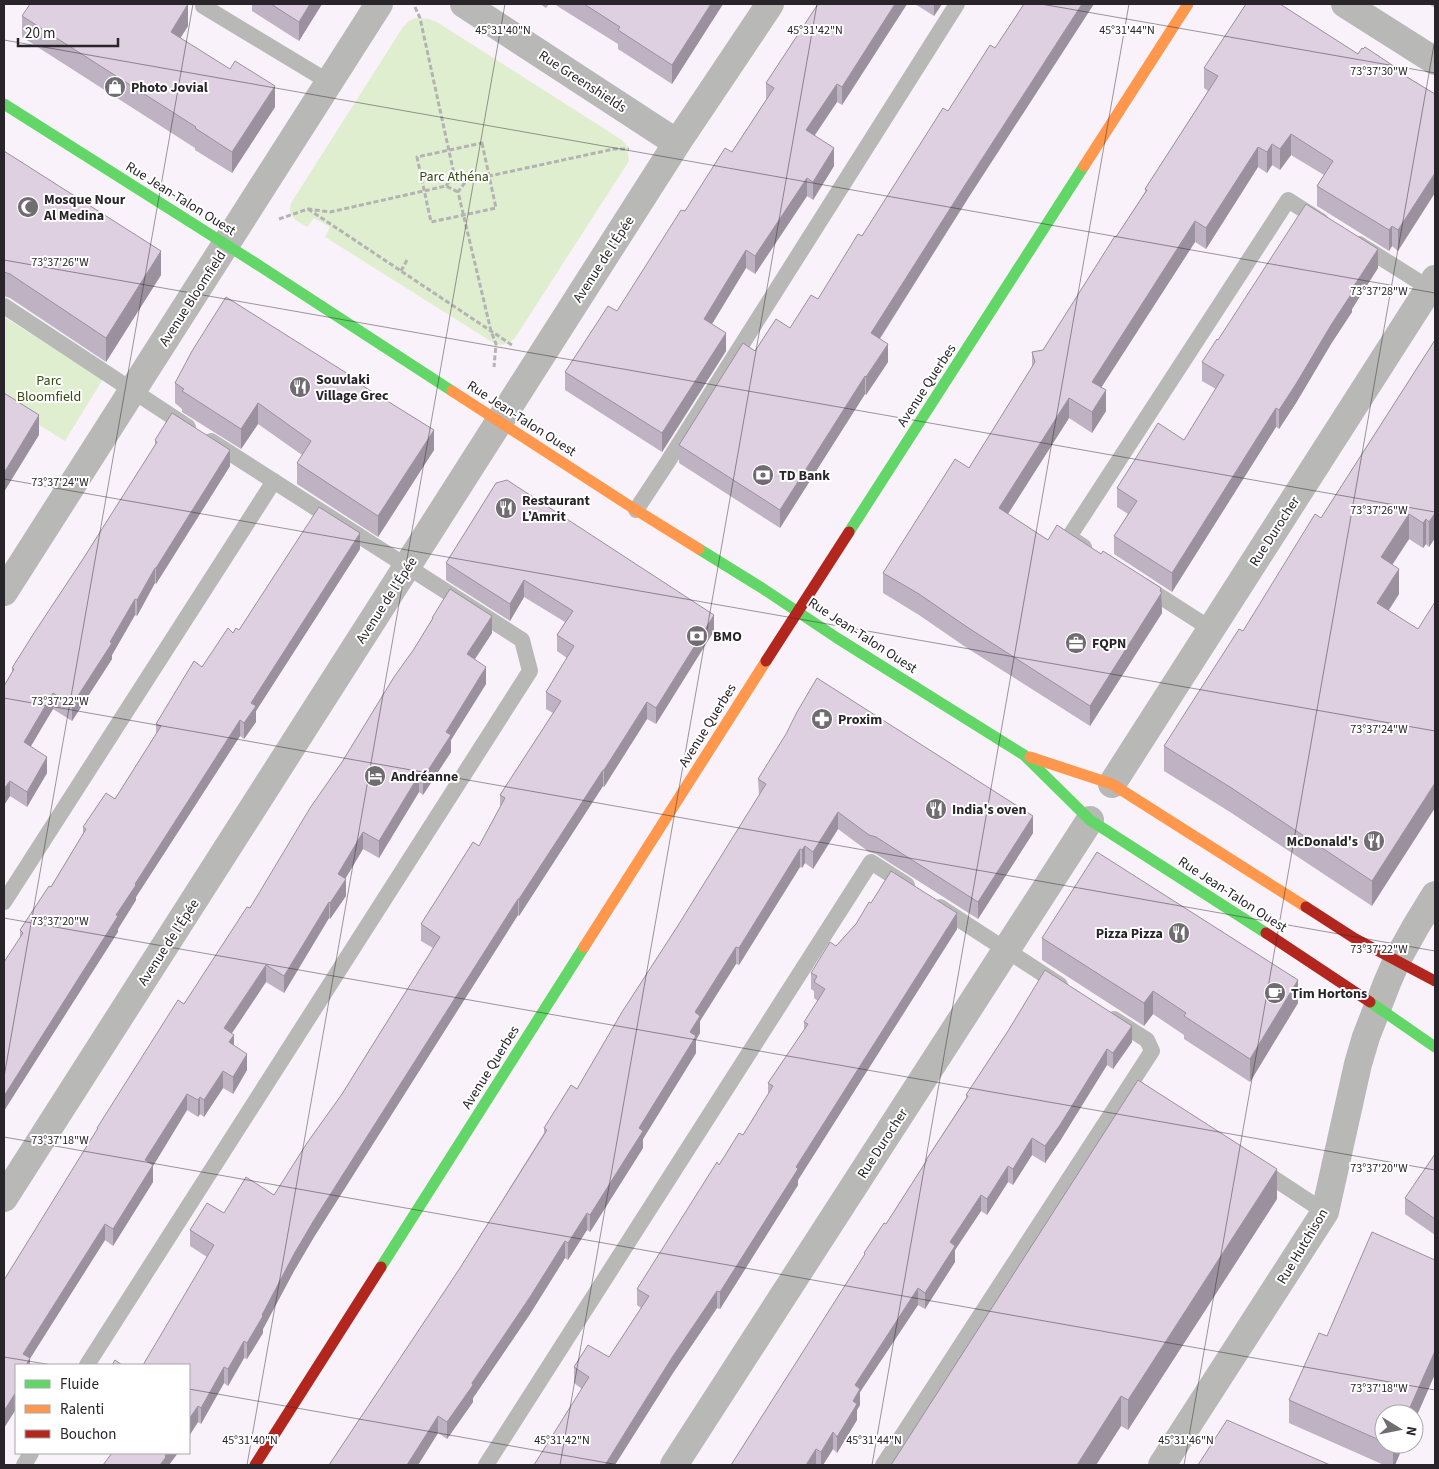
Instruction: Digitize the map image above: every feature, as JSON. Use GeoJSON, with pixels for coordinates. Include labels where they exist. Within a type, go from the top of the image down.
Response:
{"type":"FeatureCollection","features":[{"type":"Feature","properties":{"kind":"main road","name":"Avenue Querbes"},"geometry":{"type":"LineString","coordinates":[[255,1465],[1188,4]]}},
{"type":"Feature","properties":{"kind":"main road","name":"Rue Jean-Talon Ouest"},"geometry":{"type":"LineString","coordinates":[[4,104],[636,510],[1024,755],[1090,820],[1377,1006],[1435,1047]]}},
{"type":"Feature","properties":{"kind":"main road","name":"Rue Jean-Talon Ouest"},"geometry":{"type":"LineString","coordinates":[[1024,755],[1112,784],[1354,938],[1435,981]]}},
{"type":"Feature","properties":{"kind":"street","name":"Avenue Bloomfield"},"geometry":{"type":"LineString","coordinates":[[4,592],[379,4]]}},
{"type":"Feature","properties":{"kind":"street","name":"Rue Greenshields"},"geometry":{"type":"LineString","coordinates":[[464,4],[677,143]]}},
{"type":"Feature","properties":{"kind":"street","name":"Avenue de l'Épée"},"geometry":{"type":"LineString","coordinates":[[4,1198],[677,143],[770,4]]}},
{"type":"Feature","properties":{"kind":"street"},"geometry":{"type":"LineString","coordinates":[[1345,4],[1435,61]]}},
{"type":"Feature","properties":{"kind":"street","name":"Rue Durocher"},"geometry":{"type":"LineString","coordinates":[[1112,784],[1432,283]]}},
{"type":"Feature","properties":{"kind":"street","name":"Rue Durocher"},"geometry":{"type":"LineString","coordinates":[[674,1465],[1090,820]]}},
{"type":"Feature","properties":{"kind":"street","name":"Rue Hutchison"},"geometry":{"type":"LineString","coordinates":[[1162,1465],[1326,1212],[1358,1064],[1366,1037],[1397,960],[1435,895]]}},
{"type":"Feature","properties":{"kind":"lane"},"geometry":{"type":"LineString","coordinates":[[203,4],[203,6],[329,82]]}},
{"type":"Feature","properties":{"kind":"lane"},"geometry":{"type":"LineString","coordinates":[[636,510],[678,447],[957,4]]}},
{"type":"Feature","properties":{"kind":"lane"},"geometry":{"type":"LineString","coordinates":[[1100,558],[1068,537],[1288,200],[1342,233],[1432,283]]}},
{"type":"Feature","properties":{"kind":"lane"},"geometry":{"type":"LineString","coordinates":[[4,306],[132,391],[522,640],[530,671],[88,1364]]}},
{"type":"Feature","properties":{"kind":"lane"},"geometry":{"type":"LineString","coordinates":[[4,902],[274,481]]}},
{"type":"Feature","properties":{"kind":"lane"},"geometry":{"type":"LineString","coordinates":[[1132,578],[1211,629]]}},
{"type":"Feature","properties":{"kind":"lane"},"geometry":{"type":"LineString","coordinates":[[486,1465],[871,862],[1076,994]]}},
{"type":"Feature","properties":{"kind":"lane"},"geometry":{"type":"LineString","coordinates":[[883,1465],[1152,1051],[1147,1040],[1099,1010]]}},
{"type":"Feature","properties":{"kind":"lane"},"geometry":{"type":"LineString","coordinates":[[1130,1085],[1155,1101]]}},
{"type":"Feature","properties":{"kind":"lane"},"geometry":{"type":"LineString","coordinates":[[1247,1160],[1326,1212]]}},
{"type":"Feature","properties":{"kind":"lane"},"geometry":{"type":"LineString","coordinates":[[24,1465],[31,1454]]}},
{"type":"Feature","properties":{"kind":"path"},"geometry":{"type":"LineString","coordinates":[[415,7],[420,18],[454,174],[466,181]]}},
{"type":"Feature","properties":{"kind":"path"},"geometry":{"type":"LineString","coordinates":[[482,142],[496,208],[431,222],[417,157],[448,150],[482,142]]}},
{"type":"Feature","properties":{"kind":"path"},"geometry":{"type":"LineString","coordinates":[[458,192],[466,181],[614,149],[637,149]]}},
{"type":"Feature","properties":{"kind":"path"},"geometry":{"type":"LineString","coordinates":[[446,186],[454,174]]}},
{"type":"Feature","properties":{"kind":"path"},"geometry":{"type":"LineString","coordinates":[[280,218],[308,209],[330,212],[446,186],[458,192],[496,344],[494,366]]}},
{"type":"Feature","properties":{"kind":"path"},"geometry":{"type":"LineString","coordinates":[[308,209],[514,346]]}},
{"type":"Feature","properties":{"kind":"path"},"geometry":{"type":"LineString","coordinates":[[401,271],[407,260]]}},
{"type":"Feature","properties":{"kind":"green space","name":"Parc Athéna"},"geometry":{"type":"Polygon","coordinates":[[[416,18],[437,22],[622,140],[627,146],[629,161],[515,338],[504,344],[492,342],[325,237],[330,227],[314,218],[307,227],[294,218],[290,212],[291,203],[403,27],[409,21],[416,18]]]}},
{"type":"Feature","properties":{"kind":"green space","name":"Parc Bloomfield"},"geometry":{"type":"Polygon","coordinates":[[[4,317],[103,379],[65,441],[4,403],[4,317]]]}},
{"type":"Feature","properties":{"kind":"building"},"geometry":{"type":"Polygon","coordinates":[[[30,4],[188,4],[171,32],[230,69],[235,61],[275,86],[232,152],[22,16],[30,4]]]}},
{"type":"Feature","properties":{"kind":"building"},"geometry":{"type":"Polygon","coordinates":[[[271,4],[310,4],[299,22],[271,4]]]}},
{"type":"Feature","properties":{"kind":"building"},"geometry":{"type":"Polygon","coordinates":[[[584,4],[711,4],[672,65],[618,30],[620,27],[584,4]]]}},
{"type":"Feature","properties":{"kind":"building"},"geometry":{"type":"Polygon","coordinates":[[[818,4],[895,4],[842,87],[837,84],[806,130],[834,148],[813,182],[807,178],[755,256],[746,250],[704,319],[726,333],[662,433],[565,372],[608,306],[617,311],[681,210],[685,211],[725,148],[732,152],[774,88],[766,83],[818,4]]]}},
{"type":"Feature","properties":{"kind":"building"},"geometry":{"type":"Polygon","coordinates":[[[1024,4],[1082,4],[871,333],[888,344],[865,376],[780,510],[679,445],[743,343],[755,351],[776,319],[790,328],[811,295],[818,299],[858,234],[862,236],[943,108],[948,111],[990,45],[995,48],[1024,4]]]}},
{"type":"Feature","properties":{"kind":"building"},"geometry":{"type":"Polygon","coordinates":[[[1246,4],[1280,4],[1358,54],[1365,47],[1398,69],[1397,71],[1435,94],[1435,173],[1398,230],[1392,226],[1389,230],[1317,186],[1333,161],[1291,134],[1280,149],[1272,144],[1267,152],[1258,147],[1206,228],[1195,221],[1092,382],[1106,390],[1092,412],[1069,398],[999,508],[1048,540],[1057,525],[1101,554],[1103,551],[1161,588],[1160,591],[1162,592],[1090,706],[919,594],[883,573],[955,459],[969,468],[1035,362],[1032,352],[1043,350],[1115,236],[1147,190],[1145,189],[1218,76],[1204,68],[1246,4]]]}},
{"type":"Feature","properties":{"kind":"building"},"geometry":{"type":"Polygon","coordinates":[[[4,151],[161,251],[106,338],[10,274],[4,272],[4,151]]]}},
{"type":"Feature","properties":{"kind":"building"},"geometry":{"type":"Polygon","coordinates":[[[1306,204],[1378,249],[1350,292],[1352,293],[1296,384],[1279,410],[1276,408],[1172,573],[1114,536],[1137,501],[1117,488],[1158,423],[1184,440],[1224,375],[1202,362],[1306,204]]]}},
{"type":"Feature","properties":{"kind":"building"},"geometry":{"type":"Polygon","coordinates":[[[226,297],[434,430],[378,516],[297,463],[311,441],[258,403],[241,429],[182,391],[184,389],[175,383],[192,351],[226,297]]]}},
{"type":"Feature","properties":{"kind":"building"},"geometry":{"type":"Polygon","coordinates":[[[1435,340],[1435,513],[1429,522],[1426,519],[1423,523],[1409,514],[1381,557],[1399,569],[1377,603],[1418,629],[1435,602],[1435,783],[1372,881],[1230,787],[1164,746],[1239,629],[1243,631],[1315,514],[1321,518],[1435,340]]]}},
{"type":"Feature","properties":{"kind":"building"},"geometry":{"type":"Polygon","coordinates":[[[4,393],[39,415],[4,473],[4,393]]]}},
{"type":"Feature","properties":{"kind":"building"},"geometry":{"type":"Polygon","coordinates":[[[172,413],[230,450],[155,568],[137,600],[135,599],[110,642],[112,643],[72,705],[53,693],[24,742],[47,757],[27,792],[10,781],[4,789],[4,686],[14,669],[12,668],[157,442],[155,440],[172,413]]]}},
{"type":"Feature","properties":{"kind":"building"},"geometry":{"type":"Polygon","coordinates":[[[507,480],[714,615],[656,708],[647,702],[518,899],[314,1220],[247,1343],[244,1341],[228,1369],[224,1367],[201,1408],[198,1406],[190,1418],[190,1364],[144,1364],[214,1245],[190,1230],[207,1203],[224,1213],[246,1177],[274,1195],[307,1143],[342,1094],[440,937],[421,924],[473,842],[479,846],[505,798],[500,795],[561,701],[546,692],[574,646],[557,635],[573,611],[524,580],[510,604],[446,563],[496,483],[507,480]]]}},
{"type":"Feature","properties":{"kind":"building"},"geometry":{"type":"Polygon","coordinates":[[[319,507],[360,533],[251,703],[256,706],[244,723],[240,720],[135,884],[116,915],[118,916],[4,1096],[4,962],[23,933],[20,930],[49,886],[51,887],[86,829],[83,827],[106,793],[115,799],[161,726],[156,724],[194,661],[202,667],[228,628],[233,633],[236,628],[239,630],[319,507]]]}},
{"type":"Feature","properties":{"kind":"building"},"geometry":{"type":"Polygon","coordinates":[[[450,589],[492,616],[467,654],[486,667],[446,732],[451,735],[423,778],[419,775],[379,841],[363,832],[338,874],[346,879],[329,902],[284,976],[266,965],[224,1028],[234,1035],[229,1042],[247,1054],[233,1077],[223,1071],[204,1100],[200,1097],[198,1100],[187,1094],[145,1160],[153,1165],[113,1229],[105,1224],[23,1354],[30,1358],[27,1364],[15,1364],[15,1394],[4,1411],[4,1280],[178,1000],[184,1004],[247,907],[250,908],[310,808],[342,762],[450,589]]]}},
{"type":"Feature","properties":{"kind":"building"},"geometry":{"type":"Polygon","coordinates":[[[817,678],[1033,816],[978,902],[876,837],[869,835],[838,812],[813,852],[805,846],[802,850],[800,849],[739,948],[736,947],[695,1012],[700,1016],[690,1032],[696,1036],[639,1128],[643,1131],[590,1215],[587,1213],[568,1243],[565,1241],[472,1383],[473,1385],[447,1422],[438,1416],[407,1465],[329,1465],[460,1268],[547,1130],[544,1128],[571,1085],[577,1089],[622,1012],[766,784],[758,779],[817,678]]]}},
{"type":"Feature","properties":{"kind":"building"},"geometry":{"type":"Polygon","coordinates":[[[1097,852],[1298,980],[1250,1059],[1184,1016],[1186,1013],[1153,991],[1144,1003],[1042,938],[1097,852]]]}},
{"type":"Feature","properties":{"kind":"building"},"geometry":{"type":"Polygon","coordinates":[[[891,871],[957,913],[796,1167],[798,1169],[720,1292],[717,1291],[673,1356],[605,1465],[534,1465],[589,1377],[574,1367],[588,1345],[609,1357],[649,1296],[637,1289],[717,1162],[719,1165],[739,1133],[743,1135],[773,1086],[768,1083],[808,1024],[804,1022],[825,989],[814,982],[817,976],[811,973],[830,942],[836,946],[856,924],[891,871]]]}},
{"type":"Feature","properties":{"kind":"building"},"geometry":{"type":"Polygon","coordinates":[[[1045,970],[1132,1026],[1113,1053],[1107,1049],[1045,1146],[1032,1138],[1013,1169],[1008,1166],[987,1199],[981,1195],[950,1242],[955,1246],[925,1293],[918,1288],[855,1385],[860,1389],[853,1401],[857,1404],[837,1437],[833,1432],[821,1452],[816,1449],[806,1465],[731,1465],[864,1253],[884,1223],[886,1224],[968,1096],[966,1095],[1045,970]]]}},
{"type":"Feature","properties":{"kind":"building"},"geometry":{"type":"Polygon","coordinates":[[[1138,1080],[1277,1169],[1128,1400],[1121,1396],[1077,1465],[891,1465],[1138,1080]]]}},
{"type":"Feature","properties":{"kind":"building"},"geometry":{"type":"Polygon","coordinates":[[[1435,1154],[1435,1219],[1405,1198],[1435,1154]]]}},
{"type":"Feature","properties":{"kind":"building"},"geometry":{"type":"Polygon","coordinates":[[[1372,1232],[1435,1260],[1435,1351],[1411,1404],[1374,1404],[1374,1438],[1289,1400],[1319,1333],[1327,1336],[1372,1232]]]}},
{"type":"Feature","properties":{"kind":"building"},"geometry":{"type":"Polygon","coordinates":[[[115,1360],[121,1364],[113,1364],[115,1360]]]}},
{"type":"Feature","properties":{"kind":"building"},"geometry":{"type":"Polygon","coordinates":[[[1227,1420],[1330,1465],[1198,1465],[1227,1420]]]}},
{"type":"Feature","properties":{"kind":"building"},"geometry":{"type":"Polygon","coordinates":[[[111,1454],[166,1454],[160,1465],[103,1465],[111,1454]]]}},
{"type":"Feature","properties":{"kind":"traffic: fast"},"geometry":{"type":"LineString","coordinates":[[4,104],[252,261],[452,391]]}},
{"type":"Feature","properties":{"kind":"traffic: fast"},"geometry":{"type":"LineString","coordinates":[[849,532],[1084,166]]}},
{"type":"Feature","properties":{"kind":"traffic: fast"},"geometry":{"type":"LineString","coordinates":[[699,549],[1024,755],[1090,820],[1266,933]]}},
{"type":"Feature","properties":{"kind":"traffic: fast"},"geometry":{"type":"LineString","coordinates":[[381,1267],[584,947]]}},
{"type":"Feature","properties":{"kind":"traffic: fast"},"geometry":{"type":"LineString","coordinates":[[1370,1002],[1435,1047]]}},
{"type":"Feature","properties":{"kind":"traffic: slow"},"geometry":{"type":"LineString","coordinates":[[1084,166],[1188,4]]}},
{"type":"Feature","properties":{"kind":"traffic: slow"},"geometry":{"type":"LineString","coordinates":[[452,391],[699,549]]}},
{"type":"Feature","properties":{"kind":"traffic: slow"},"geometry":{"type":"LineString","coordinates":[[584,947],[766,661]]}},
{"type":"Feature","properties":{"kind":"traffic: slow"},"geometry":{"type":"LineString","coordinates":[[1030,757],[1112,784],[1306,907]]}},
{"type":"Feature","properties":{"kind":"traffic: jam"},"geometry":{"type":"LineString","coordinates":[[766,661],[849,532]]}},
{"type":"Feature","properties":{"kind":"traffic: jam"},"geometry":{"type":"LineString","coordinates":[[1306,907],[1354,938],[1435,981]]}},
{"type":"Feature","properties":{"kind":"traffic: jam"},"geometry":{"type":"LineString","coordinates":[[1266,933],[1370,1002]]}},
{"type":"Feature","properties":{"kind":"traffic: jam"},"geometry":{"type":"LineString","coordinates":[[255,1465],[381,1267]]}},
{"type":"Feature","properties":{"kind":"place","name":"Photo Jovial"},"geometry":{"type":"Point","coordinates":[115,87]}},
{"type":"Feature","properties":{"kind":"place","name":"Mosque Nour Al Medina"},"geometry":{"type":"Point","coordinates":[28,207]}},
{"type":"Feature","properties":{"kind":"place","name":"Souvlaki Village Grec"},"geometry":{"type":"Point","coordinates":[300,387]}},
{"type":"Feature","properties":{"kind":"place","name":"TD Bank"},"geometry":{"type":"Point","coordinates":[763,475]}},
{"type":"Feature","properties":{"kind":"place","name":"Restaurant L’Amrit"},"geometry":{"type":"Point","coordinates":[506,508]}},
{"type":"Feature","properties":{"kind":"place","name":"BMO"},"geometry":{"type":"Point","coordinates":[697,636]}},
{"type":"Feature","properties":{"kind":"place","name":"FQPN"},"geometry":{"type":"Point","coordinates":[1076,643]}},
{"type":"Feature","properties":{"kind":"place","name":"Proxim"},"geometry":{"type":"Point","coordinates":[822,719]}},
{"type":"Feature","properties":{"kind":"place","name":"Andréanne"},"geometry":{"type":"Point","coordinates":[375,776]}},
{"type":"Feature","properties":{"kind":"place","name":"India's oven"},"geometry":{"type":"Point","coordinates":[936,809]}},
{"type":"Feature","properties":{"kind":"place","name":"McDonald's"},"geometry":{"type":"Point","coordinates":[1374,841]}},
{"type":"Feature","properties":{"kind":"place","name":"Pizza Pizza"},"geometry":{"type":"Point","coordinates":[1179,933]}},
{"type":"Feature","properties":{"kind":"place","name":"Tim Hortons"},"geometry":{"type":"Point","coordinates":[1275,993]}}]}
